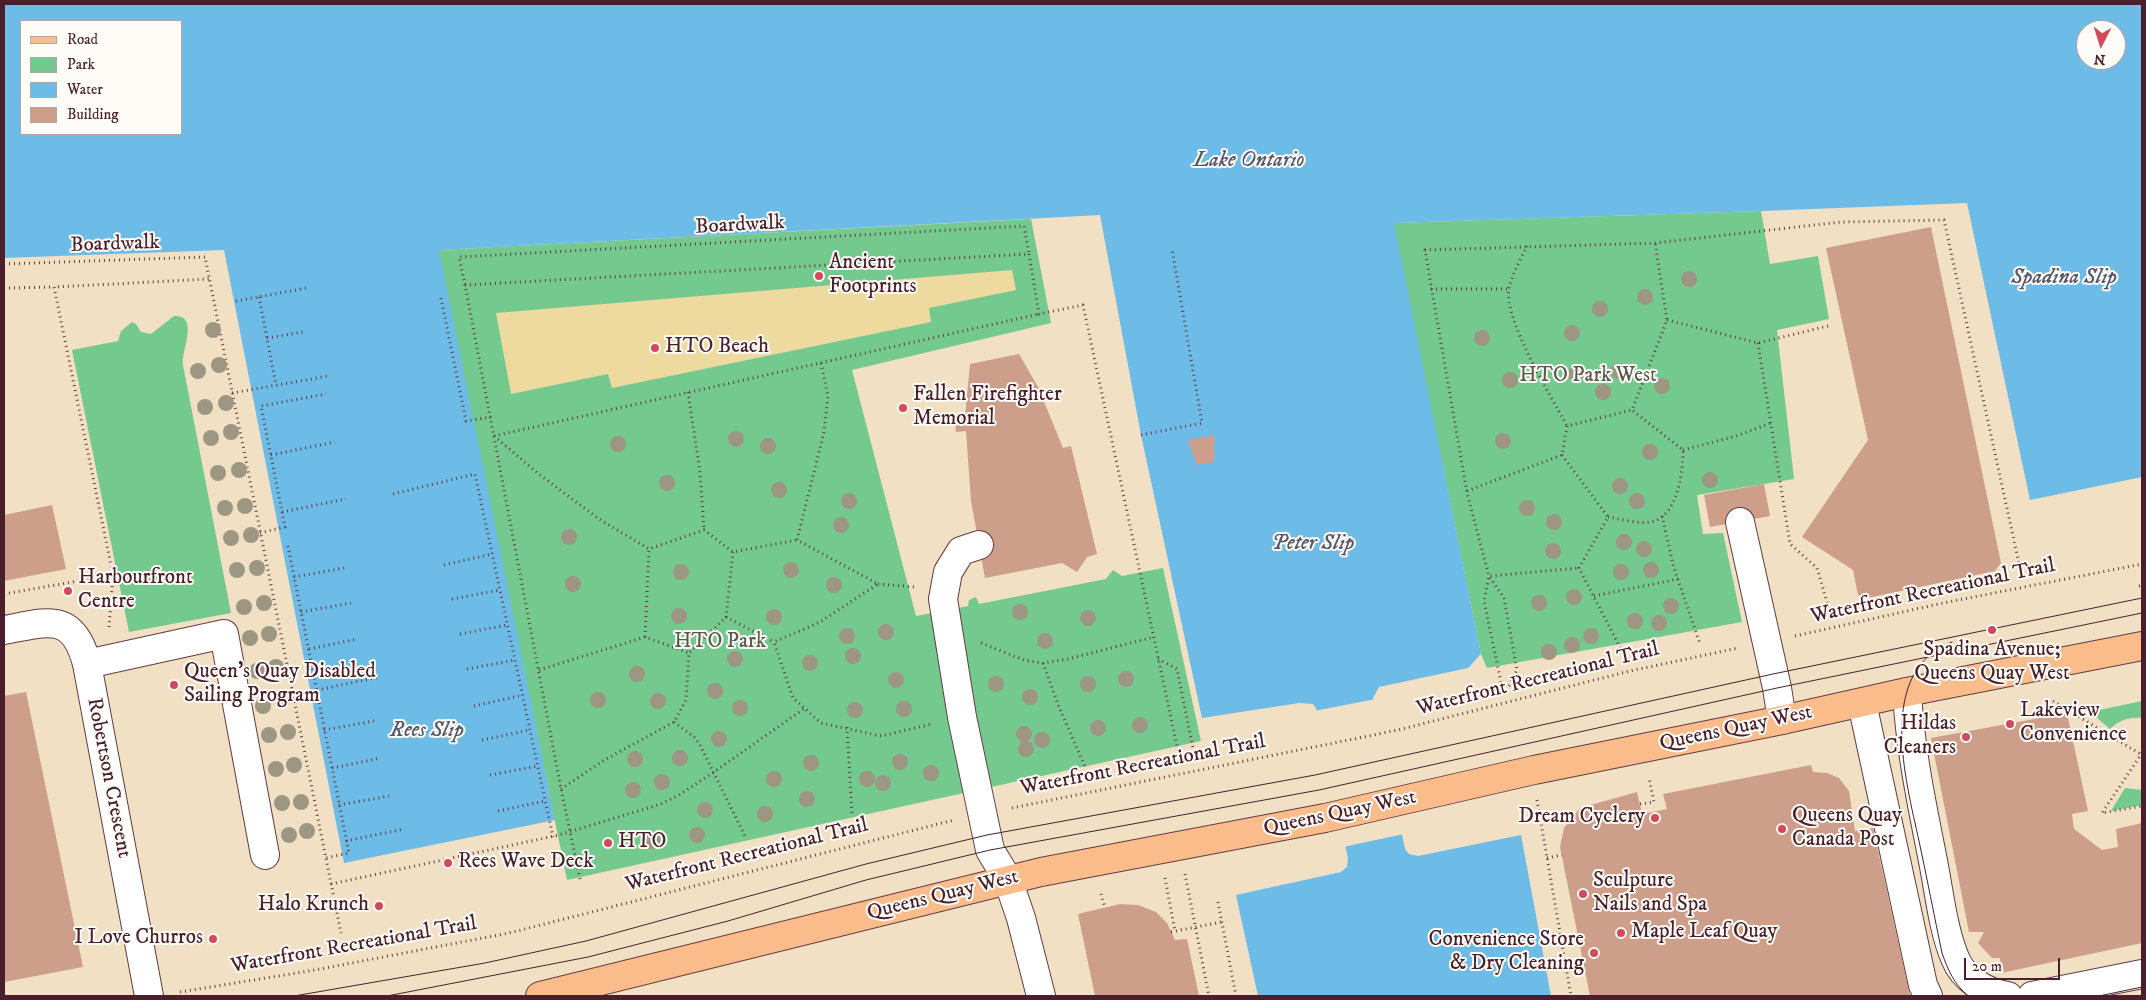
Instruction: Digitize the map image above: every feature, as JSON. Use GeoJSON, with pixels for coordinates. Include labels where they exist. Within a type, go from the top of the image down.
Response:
{"type":"FeatureCollection","features":[{"type":"Feature","properties":{"kind":"main road","name":"Queens Quay West"},"geometry":{"type":"LineString","coordinates":[[540,996],[1048,871],[1324,818],[1534,770],[1782,720],[1906,692],[2142,646]]}},
{"type":"Feature","properties":{"kind":"street"},"geometry":{"type":"LineString","coordinates":[[1740,522],[1767,642],[1782,720]]}},
{"type":"Feature","properties":{"kind":"street"},"geometry":{"type":"LineString","coordinates":[[979,544],[961,551],[948,572],[943,598],[962,717],[990,850],[1008,880],[1021,918],[1041,996]]}},
{"type":"Feature","properties":{"kind":"street","name":"Robertson Crescent"},"geometry":{"type":"LineString","coordinates":[[4,630],[46,622],[62,625],[76,635],[85,659],[149,996]]}},
{"type":"Feature","properties":{"kind":"street"},"geometry":{"type":"LineString","coordinates":[[85,659],[224,634],[265,855]]}},
{"type":"Feature","properties":{"kind":"street"},"geometry":{"type":"LineString","coordinates":[[1906,692],[1908,726],[1914,763],[1943,913],[1955,959],[1977,985],[1998,995],[2008,996]]}},
{"type":"Feature","properties":{"kind":"street"},"geometry":{"type":"LineString","coordinates":[[1862,703],[1923,986],[1928,996]]}},
{"type":"Feature","properties":{"kind":"street"},"geometry":{"type":"LineString","coordinates":[[2032,996],[2142,974]]}},
{"type":"Feature","properties":{"kind":"path"},"geometry":{"type":"LineString","coordinates":[[1509,686],[1517,670],[1504,598],[1489,576],[1467,491],[1425,250],[1527,245],[1655,243],[1841,222],[1944,220],[2020,568]]}},
{"type":"Feature","properties":{"kind":"path","name":"Boardwalk"},"geometry":{"type":"LineString","coordinates":[[466,285],[459,257],[1024,226],[1029,254]]}},
{"type":"Feature","properties":{"kind":"path"},"geometry":{"type":"LineString","coordinates":[[1632,410],[1667,320],[1655,243]]}},
{"type":"Feature","properties":{"kind":"path"},"geometry":{"type":"LineString","coordinates":[[1527,245],[1509,289],[1510,308],[1519,332],[1567,426],[1562,456],[1608,517],[1649,522],[1662,516],[1671,504],[1681,481],[1684,450]]}},
{"type":"Feature","properties":{"kind":"path"},"geometry":{"type":"LineString","coordinates":[[1141,435],[1202,423],[1172,249]]}},
{"type":"Feature","properties":{"kind":"path"},"geometry":{"type":"LineString","coordinates":[[580,879],[561,789],[466,285],[1029,254],[1039,314]]}},
{"type":"Feature","properties":{"kind":"path","name":"Boardwalk"},"geometry":{"type":"LineString","coordinates":[[4,264],[205,258],[209,279]]}},
{"type":"Feature","properties":{"kind":"path"},"geometry":{"type":"LineString","coordinates":[[4,288],[209,279],[341,933]]}},
{"type":"Feature","properties":{"kind":"path"},"geometry":{"type":"LineString","coordinates":[[54,287],[113,575],[108,640],[85,659]]}},
{"type":"Feature","properties":{"kind":"path"},"geometry":{"type":"LineString","coordinates":[[236,301],[308,288]]}},
{"type":"Feature","properties":{"kind":"path"},"geometry":{"type":"LineString","coordinates":[[1432,289],[1509,289]]}},
{"type":"Feature","properties":{"kind":"path"},"geometry":{"type":"LineString","coordinates":[[259,297],[276,386]]}},
{"type":"Feature","properties":{"kind":"path"},"geometry":{"type":"LineString","coordinates":[[441,298],[466,421],[491,417]]}},
{"type":"Feature","properties":{"kind":"path"},"geometry":{"type":"LineString","coordinates":[[494,436],[1082,305],[1178,751]]}},
{"type":"Feature","properties":{"kind":"path"},"geometry":{"type":"LineString","coordinates":[[1667,320],[1758,343],[1832,325]]}},
{"type":"Feature","properties":{"kind":"path"},"geometry":{"type":"LineString","coordinates":[[267,338],[303,332]]}},
{"type":"Feature","properties":{"kind":"path"},"geometry":{"type":"LineString","coordinates":[[1758,343],[1790,544],[1817,568],[1831,616]]}},
{"type":"Feature","properties":{"kind":"path"},"geometry":{"type":"LineString","coordinates":[[797,540],[824,432],[828,396],[821,363]]}},
{"type":"Feature","properties":{"kind":"path"},"geometry":{"type":"LineString","coordinates":[[232,394],[328,376]]}},
{"type":"Feature","properties":{"kind":"path"},"geometry":{"type":"LineString","coordinates":[[688,392],[700,472],[704,530],[733,552],[797,540],[878,584],[945,589]]}},
{"type":"Feature","properties":{"kind":"path"},"geometry":{"type":"LineString","coordinates":[[260,533],[285,528],[261,406],[326,394]]}},
{"type":"Feature","properties":{"kind":"path"},"geometry":{"type":"LineString","coordinates":[[1567,426],[1632,410]]}},
{"type":"Feature","properties":{"kind":"path"},"geometry":{"type":"LineString","coordinates":[[1632,410],[1684,450]]}},
{"type":"Feature","properties":{"kind":"path"},"geometry":{"type":"LineString","coordinates":[[1684,450],[1736,436],[1771,422]]}},
{"type":"Feature","properties":{"kind":"path"},"geometry":{"type":"LineString","coordinates":[[494,436],[540,475],[599,519],[649,549]]}},
{"type":"Feature","properties":{"kind":"path"},"geometry":{"type":"LineString","coordinates":[[271,455],[335,442]]}},
{"type":"Feature","properties":{"kind":"path"},"geometry":{"type":"LineString","coordinates":[[1467,491],[1562,456]]}},
{"type":"Feature","properties":{"kind":"path"},"geometry":{"type":"LineString","coordinates":[[393,494],[475,474],[553,836]]}},
{"type":"Feature","properties":{"kind":"path"},"geometry":{"type":"LineString","coordinates":[[282,512],[346,499]]}},
{"type":"Feature","properties":{"kind":"path"},"geometry":{"type":"LineString","coordinates":[[1662,516],[1678,579],[1700,644]]}},
{"type":"Feature","properties":{"kind":"path"},"geometry":{"type":"LineString","coordinates":[[1579,568],[1608,517]]}},
{"type":"Feature","properties":{"kind":"path"},"geometry":{"type":"LineString","coordinates":[[649,549],[704,530]]}},
{"type":"Feature","properties":{"kind":"path"},"geometry":{"type":"LineString","coordinates":[[288,546],[348,853],[326,858]]}},
{"type":"Feature","properties":{"kind":"path"},"geometry":{"type":"LineString","coordinates":[[645,637],[649,549]]}},
{"type":"Feature","properties":{"kind":"path"},"geometry":{"type":"LineString","coordinates":[[561,789],[611,756],[674,722],[686,700],[689,653],[726,617],[733,552]]}},
{"type":"Feature","properties":{"kind":"path"},"geometry":{"type":"LineString","coordinates":[[444,564],[492,554]]}},
{"type":"Feature","properties":{"kind":"path","name":"Waterfront Recreational Trail"},"geometry":{"type":"LineString","coordinates":[[178,992],[315,970],[509,933],[899,833],[982,814],[1398,730],[1630,671],[1943,603],[2142,564]]}},
{"type":"Feature","properties":{"kind":"path"},"geometry":{"type":"LineString","coordinates":[[294,577],[344,568]]}},
{"type":"Feature","properties":{"kind":"path"},"geometry":{"type":"LineString","coordinates":[[1489,576],[1579,568]]}},
{"type":"Feature","properties":{"kind":"path"},"geometry":{"type":"LineString","coordinates":[[1579,568],[1626,659]]}},
{"type":"Feature","properties":{"kind":"path"},"geometry":{"type":"LineString","coordinates":[[4,594],[113,575]]}},
{"type":"Feature","properties":{"kind":"path"},"geometry":{"type":"LineString","coordinates":[[1489,576],[1484,601],[1502,687]]}},
{"type":"Feature","properties":{"kind":"path"},"geometry":{"type":"LineString","coordinates":[[1594,596],[1678,579]]}},
{"type":"Feature","properties":{"kind":"path"},"geometry":{"type":"LineString","coordinates":[[774,642],[820,622],[878,584]]}},
{"type":"Feature","properties":{"kind":"path"},"geometry":{"type":"LineString","coordinates":[[452,599],[500,590]]}},
{"type":"Feature","properties":{"kind":"path"},"geometry":{"type":"LineString","coordinates":[[301,612],[351,603]]}},
{"type":"Feature","properties":{"kind":"path"},"geometry":{"type":"LineString","coordinates":[[726,617],[774,642],[792,698],[820,722],[881,736],[962,717]]}},
{"type":"Feature","properties":{"kind":"path"},"geometry":{"type":"LineString","coordinates":[[460,634],[507,624]]}},
{"type":"Feature","properties":{"kind":"path"},"geometry":{"type":"LineString","coordinates":[[948,630],[1024,660],[1043,663],[1068,659],[1154,637]]}},
{"type":"Feature","properties":{"kind":"path"},"geometry":{"type":"LineString","coordinates":[[539,670],[645,637],[689,653]]}},
{"type":"Feature","properties":{"kind":"path"},"geometry":{"type":"LineString","coordinates":[[309,649],[358,640]]}},
{"type":"Feature","properties":{"kind":"path"},"geometry":{"type":"LineString","coordinates":[[1158,659],[1177,669],[1193,748]]}},
{"type":"Feature","properties":{"kind":"path"},"geometry":{"type":"LineString","coordinates":[[467,670],[515,660]]}},
{"type":"Feature","properties":{"kind":"path"},"geometry":{"type":"LineString","coordinates":[[1043,663],[1059,707],[1086,769]]}},
{"type":"Feature","properties":{"kind":"path"},"geometry":{"type":"LineString","coordinates":[[317,690],[379,677]]}},
{"type":"Feature","properties":{"kind":"path"},"geometry":{"type":"LineString","coordinates":[[474,706],[523,695]]}},
{"type":"Feature","properties":{"kind":"path"},"geometry":{"type":"LineString","coordinates":[[2053,701],[2142,754],[2102,812],[2142,806]]}},
{"type":"Feature","properties":{"kind":"path"},"geometry":{"type":"LineString","coordinates":[[331,884],[570,833],[661,804],[679,795],[714,772],[805,708]]}},
{"type":"Feature","properties":{"kind":"path"},"geometry":{"type":"LineString","coordinates":[[324,730],[374,721]]}},
{"type":"Feature","properties":{"kind":"path"},"geometry":{"type":"LineString","coordinates":[[674,722],[695,738],[746,838]]}},
{"type":"Feature","properties":{"kind":"path"},"geometry":{"type":"LineString","coordinates":[[847,727],[852,815]]}},
{"type":"Feature","properties":{"kind":"path"},"geometry":{"type":"LineString","coordinates":[[482,740],[530,730]]}},
{"type":"Feature","properties":{"kind":"path"},"geometry":{"type":"LineString","coordinates":[[332,768],[381,758]]}},
{"type":"Feature","properties":{"kind":"path"},"geometry":{"type":"LineString","coordinates":[[490,775],[538,766]]}},
{"type":"Feature","properties":{"kind":"path"},"geometry":{"type":"LineString","coordinates":[[1640,804],[1654,802],[1649,778]]}},
{"type":"Feature","properties":{"kind":"path"},"geometry":{"type":"LineString","coordinates":[[339,805],[389,796]]}},
{"type":"Feature","properties":{"kind":"path"},"geometry":{"type":"LineString","coordinates":[[1537,796],[1571,996]]}},
{"type":"Feature","properties":{"kind":"path"},"geometry":{"type":"LineString","coordinates":[[498,811],[545,801]]}},
{"type":"Feature","properties":{"kind":"path"},"geometry":{"type":"LineString","coordinates":[[346,840],[404,829]]}},
{"type":"Feature","properties":{"kind":"path"},"geometry":{"type":"LineString","coordinates":[[1547,858],[1562,855]]}},
{"type":"Feature","properties":{"kind":"path"},"geometry":{"type":"LineString","coordinates":[[1185,871],[1209,996]]}},
{"type":"Feature","properties":{"kind":"path"},"geometry":{"type":"LineString","coordinates":[[1164,875],[1173,931],[1221,922]]}},
{"type":"Feature","properties":{"kind":"path"},"geometry":{"type":"LineString","coordinates":[[1101,894],[1105,908]]}},
{"type":"Feature","properties":{"kind":"path"},"geometry":{"type":"LineString","coordinates":[[1218,902],[1236,996]]}},
{"type":"Feature","properties":{"kind":"green space","name":"HTO Park West"},"geometry":{"type":"Polygon","coordinates":[[[1761,211],[1770,264],[1818,256],[1829,319],[1777,330],[1794,479],[1697,495],[1703,534],[1723,533],[1742,622],[1487,668],[1481,654],[1393,223],[1761,211]]]}},
{"type":"Feature","properties":{"kind":"green space","name":"HTO Park"},"geometry":{"type":"Polygon","coordinates":[[[1031,219],[1051,323],[852,370],[916,616],[968,606],[969,600],[976,597],[979,604],[1106,579],[1113,570],[1122,576],[1163,568],[1201,741],[567,880],[438,250],[1031,219]]]}},
{"type":"Feature","properties":{"kind":"green space"},"geometry":{"type":"Polygon","coordinates":[[[174,316],[182,317],[188,327],[183,365],[231,613],[129,632],[72,350],[118,341],[121,331],[132,322],[136,324],[141,332],[151,334],[174,316]]]}},
{"type":"Feature","properties":{"kind":"green space"},"geometry":{"type":"Polygon","coordinates":[[[2142,701],[2142,718],[2124,720],[2110,729],[2090,712],[2142,701]]]}},
{"type":"Feature","properties":{"kind":"green space"},"geometry":{"type":"Polygon","coordinates":[[[2125,788],[2142,790],[2142,805],[2111,811],[2125,788]]]}},
{"type":"Feature","properties":{"kind":"sand","name":"HTO Beach"},"geometry":{"type":"Polygon","coordinates":[[[1012,270],[1016,290],[929,308],[931,322],[612,388],[608,374],[511,394],[496,313],[1012,270]]]}},
{"type":"Feature","properties":{"kind":"water","name":"Lake Ontario"},"geometry":{"type":"Polygon","coordinates":[[[4,4],[2142,4],[2142,477],[2030,500],[1967,203],[1394,223],[1481,654],[1468,668],[1379,687],[1373,698],[1405,849],[1409,854],[1418,856],[1521,835],[1551,996],[1258,996],[1236,895],[1341,872],[1347,867],[1348,859],[1316,708],[1313,704],[1299,703],[1202,718],[1141,435],[1100,215],[439,250],[555,820],[344,863],[224,250],[4,258],[4,4]]]}},
{"type":"Feature","properties":{"kind":"pier"},"geometry":{"type":"Polygon","coordinates":[[[1376,699],[1404,834],[1343,847],[1314,711],[1376,699]]]}},
{"type":"Feature","properties":{"kind":"building"},"geometry":{"type":"Polygon","coordinates":[[[1931,227],[2001,563],[1995,571],[1863,599],[1858,595],[1853,570],[1802,537],[1868,440],[1826,248],[1931,227]]]}},
{"type":"Feature","properties":{"kind":"building"},"geometry":{"type":"Polygon","coordinates":[[[1019,354],[1038,387],[1063,448],[1071,446],[1097,554],[1087,557],[1077,572],[1062,563],[985,578],[971,501],[966,431],[956,432],[955,418],[965,417],[970,364],[1019,354]]]}},
{"type":"Feature","properties":{"kind":"building"},"geometry":{"type":"Polygon","coordinates":[[[1214,435],[1214,462],[1197,465],[1188,440],[1214,435]]]}},
{"type":"Feature","properties":{"kind":"building"},"geometry":{"type":"Polygon","coordinates":[[[1764,484],[1770,516],[1710,527],[1704,495],[1764,484]]]}},
{"type":"Feature","properties":{"kind":"building"},"geometry":{"type":"Polygon","coordinates":[[[52,505],[66,569],[4,581],[4,515],[52,505]]]}},
{"type":"Feature","properties":{"kind":"building"},"geometry":{"type":"Polygon","coordinates":[[[26,692],[83,967],[4,982],[4,696],[26,692]]]}},
{"type":"Feature","properties":{"kind":"building"},"geometry":{"type":"Polygon","coordinates":[[[2067,713],[2088,811],[2072,814],[2074,829],[2102,850],[2118,847],[2116,829],[2142,823],[2142,943],[2001,973],[2000,958],[1992,958],[1978,943],[1984,932],[1969,932],[1931,738],[2067,713]]]}},
{"type":"Feature","properties":{"kind":"building"},"geometry":{"type":"Polygon","coordinates":[[[1811,765],[1813,772],[1827,773],[1839,778],[1849,791],[1855,831],[1873,828],[1910,996],[1590,996],[1560,847],[1564,828],[1580,808],[1637,792],[1642,814],[1667,809],[1663,794],[1811,765]]]}},
{"type":"Feature","properties":{"kind":"building"},"geometry":{"type":"Polygon","coordinates":[[[1120,904],[1138,905],[1156,912],[1167,923],[1175,940],[1187,939],[1199,996],[1095,996],[1078,914],[1120,904]]]}},
{"type":"Feature","properties":{"kind":"tram line"},"geometry":{"type":"LineString","coordinates":[[294,996],[485,963],[586,941],[866,864],[987,835],[1315,775],[1773,674],[2142,598]]}},
{"type":"Feature","properties":{"kind":"tram line"},"geometry":{"type":"LineString","coordinates":[[387,996],[588,957],[728,921],[866,880],[990,850],[1319,790],[1777,688],[2142,613]]}},
{"type":"Feature","properties":{"kind":"tram line"},"geometry":{"type":"LineString","coordinates":[[1952,642],[1928,656],[1913,677],[1904,702],[1902,730],[1903,759],[1942,953],[1952,976],[1968,996]]}},
{"type":"Feature","properties":{"kind":"tram line"},"geometry":{"type":"LineString","coordinates":[[2099,996],[2142,987]]}},
{"type":"Feature","properties":{"kind":"place","name":"Ancient Footprints"},"geometry":{"type":"Point","coordinates":[819,276]}},
{"type":"Feature","properties":{"kind":"place","name":"HTO Beach"},"geometry":{"type":"Point","coordinates":[655,348]}},
{"type":"Feature","properties":{"kind":"place","name":"Fallen Firefighter Memorial"},"geometry":{"type":"Point","coordinates":[903,408]}},
{"type":"Feature","properties":{"kind":"place","name":"Harbourfront Centre"},"geometry":{"type":"Point","coordinates":[68,591]}},
{"type":"Feature","properties":{"kind":"place","name":"Spadina Avenue; Queens Quay West"},"geometry":{"type":"Point","coordinates":[1992,630]}},
{"type":"Feature","properties":{"kind":"place","name":"Queen's Quay Disabled Sailing Program"},"geometry":{"type":"Point","coordinates":[174,685]}},
{"type":"Feature","properties":{"kind":"place","name":"Lakeview Convenience"},"geometry":{"type":"Point","coordinates":[2010,724]}},
{"type":"Feature","properties":{"kind":"place","name":"Hildas Cleaners"},"geometry":{"type":"Point","coordinates":[1966,737]}},
{"type":"Feature","properties":{"kind":"place","name":"Dream Cyclery"},"geometry":{"type":"Point","coordinates":[1655,818]}},
{"type":"Feature","properties":{"kind":"place","name":"Queens Quay Canada Post"},"geometry":{"type":"Point","coordinates":[1782,829]}},
{"type":"Feature","properties":{"kind":"place","name":"HTO"},"geometry":{"type":"Point","coordinates":[608,843]}},
{"type":"Feature","properties":{"kind":"place","name":"Rees Wave Deck"},"geometry":{"type":"Point","coordinates":[448,863]}},
{"type":"Feature","properties":{"kind":"place","name":"Sculpture Nails and Spa"},"geometry":{"type":"Point","coordinates":[1583,894]}},
{"type":"Feature","properties":{"kind":"place","name":"Halo Krunch"},"geometry":{"type":"Point","coordinates":[379,906]}},
{"type":"Feature","properties":{"kind":"place","name":"Maple Leaf Quay"},"geometry":{"type":"Point","coordinates":[1621,933]}},
{"type":"Feature","properties":{"kind":"place","name":"I Love Churros"},"geometry":{"type":"Point","coordinates":[213,939]}},
{"type":"Feature","properties":{"kind":"place","name":"Convenience Store & Dry Cleaning"},"geometry":{"type":"Point","coordinates":[1594,953]}},
{"type":"Feature","properties":{"kind":"water label","name":"Spadina Slip"},"geometry":{"type":"Point","coordinates":[2064,278]}},
{"type":"Feature","properties":{"kind":"water label","name":"Peter Slip"},"geometry":{"type":"Point","coordinates":[1313,544]}},
{"type":"Feature","properties":{"kind":"water label","name":"Rees Slip"},"geometry":{"type":"Point","coordinates":[427,731]}}]}
